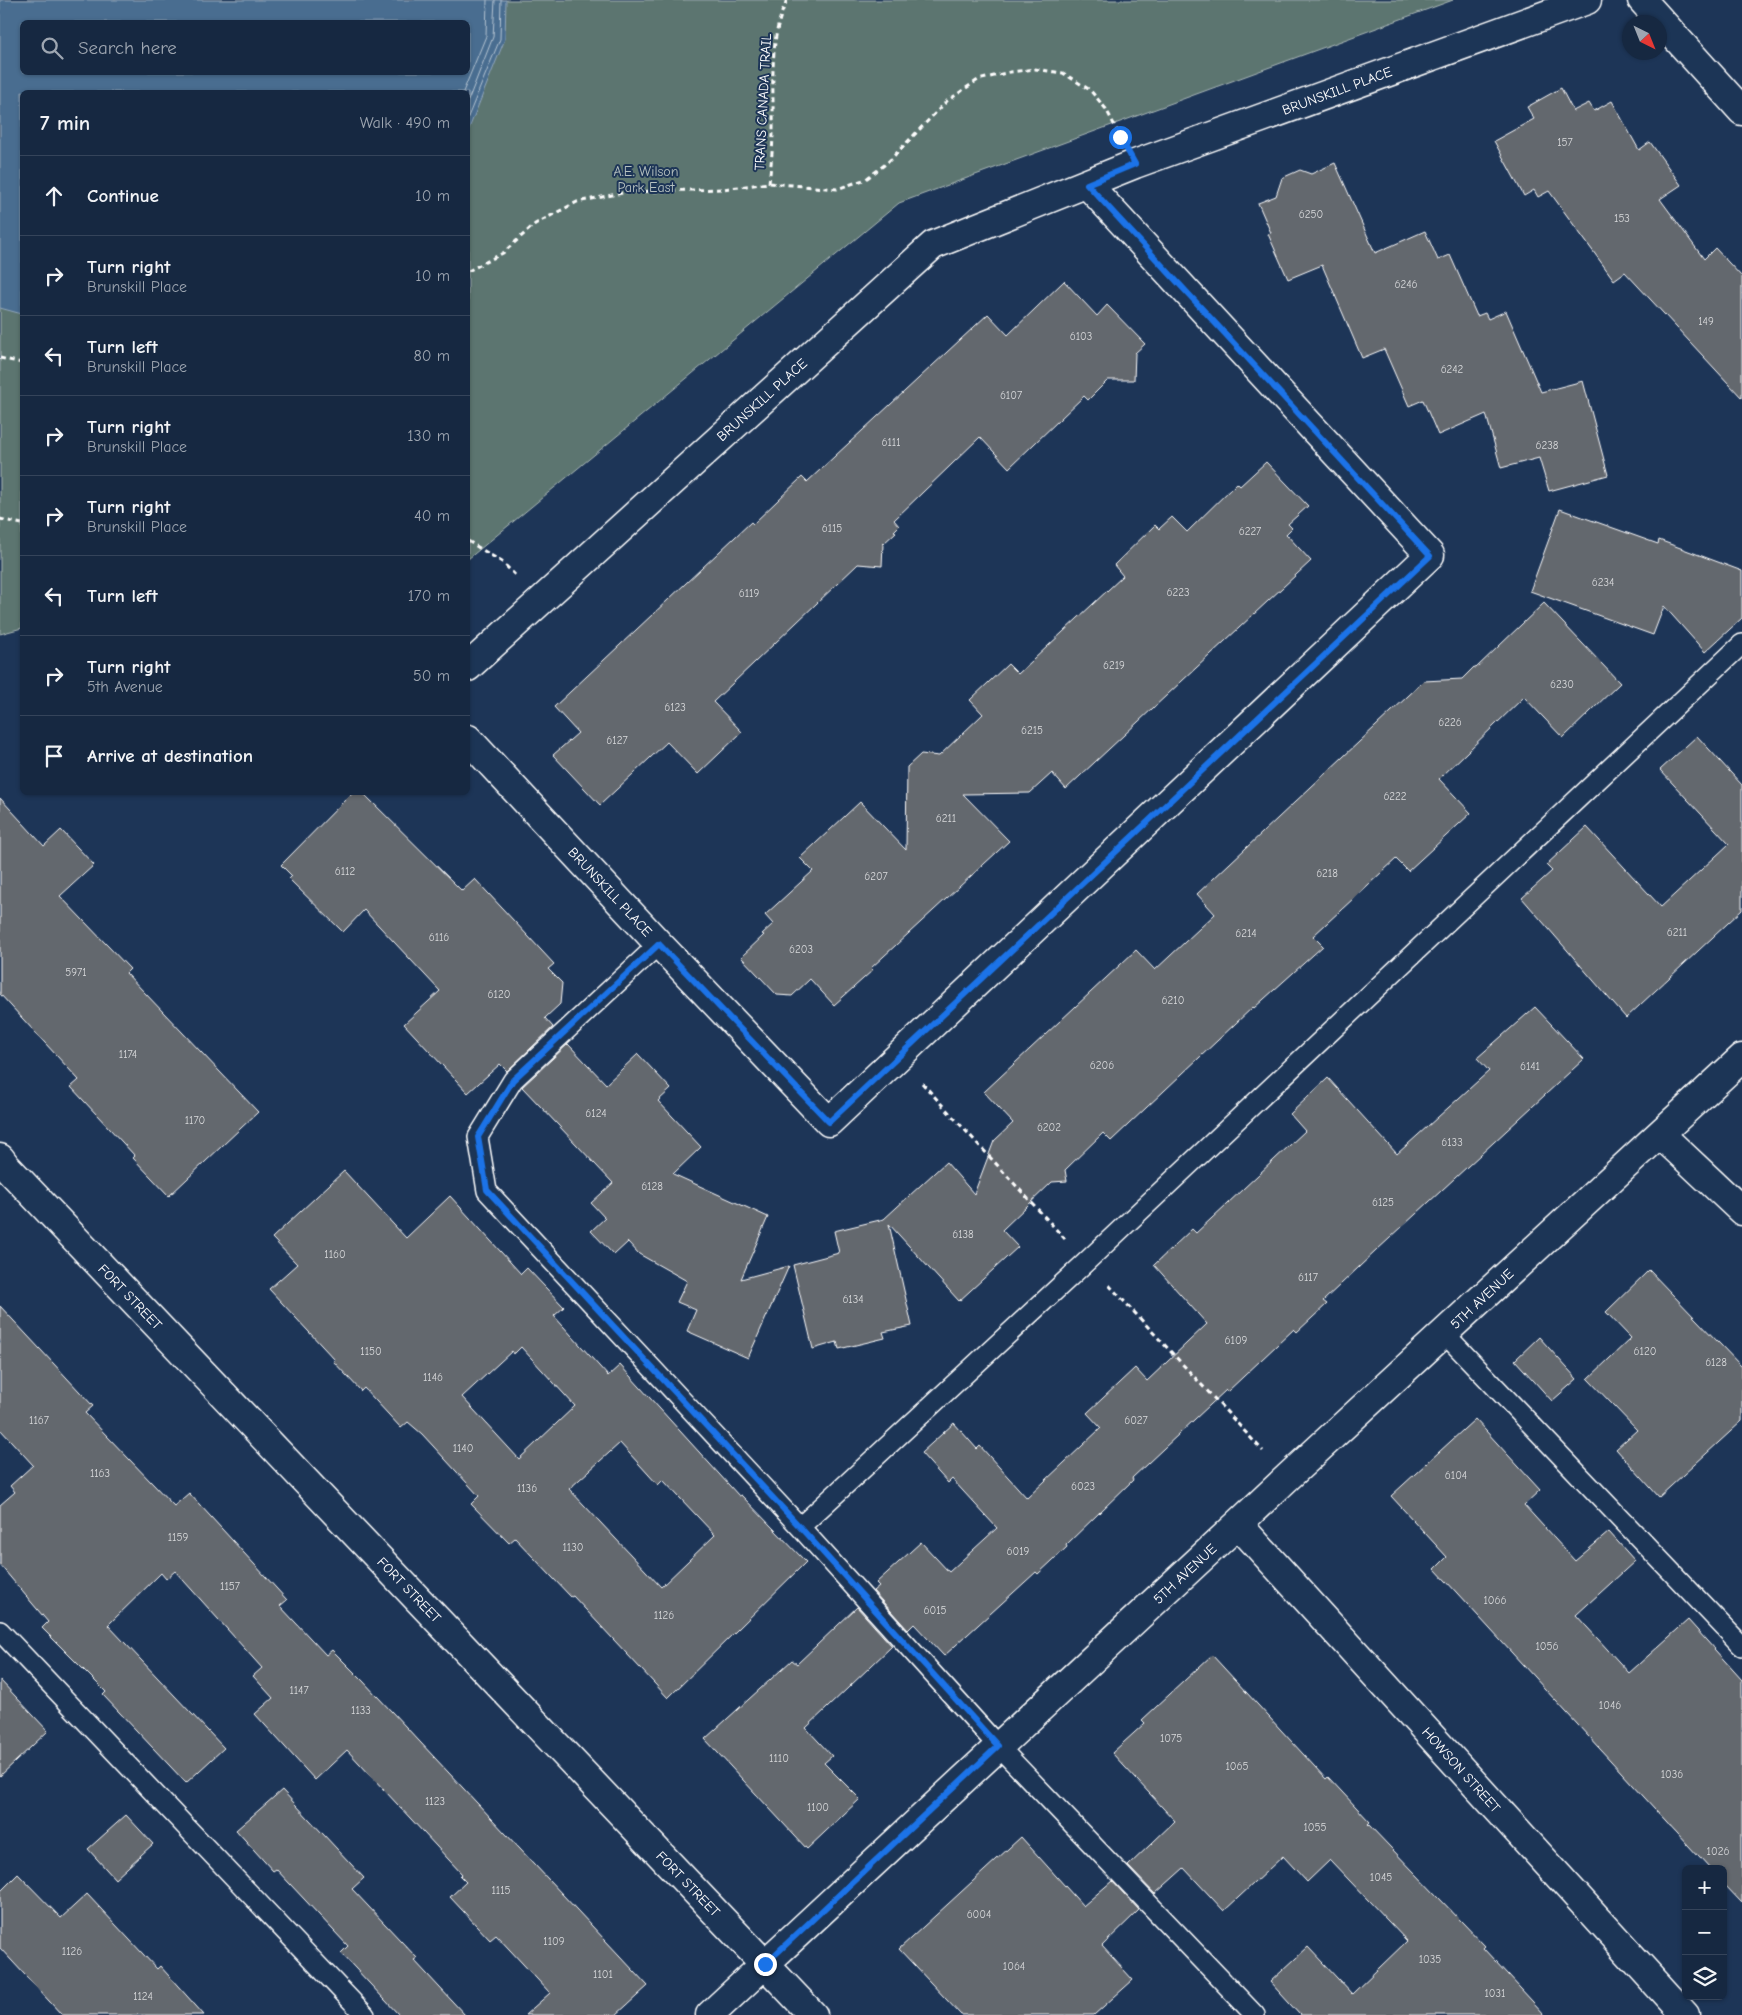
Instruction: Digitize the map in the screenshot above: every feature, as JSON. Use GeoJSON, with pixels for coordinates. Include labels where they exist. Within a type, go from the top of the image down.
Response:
{"type":"FeatureCollection","features":[{"type":"Feature","properties":{"kind":"street","name":"BRUNSKILL PLACE"},"geometry":{"type":"LineString","coordinates":[[470,665],[933,245],[1135,164],[1588,0]]}},
{"type":"Feature","properties":{"kind":"street"},"geometry":{"type":"LineString","coordinates":[[1642,0],[1742,111]]}},
{"type":"Feature","properties":{"kind":"street","name":"BRUNSKILL PLACE"},"geometry":{"type":"LineString","coordinates":[[470,741],[659,944],[829,1122],[1430,556],[1087,184]]}},
{"type":"Feature","properties":{"kind":"street","name":"5TH AVENUE"},"geometry":{"type":"LineString","coordinates":[[710,2015],[1742,1058]]}},
{"type":"Feature","properties":{"kind":"street"},"geometry":{"type":"LineString","coordinates":[[1660,1134],[1742,1211]]}},
{"type":"Feature","properties":{"kind":"street","name":"FORT STREET"},"geometry":{"type":"LineString","coordinates":[[2,1165],[812,2015]]}},
{"type":"Feature","properties":{"kind":"street","name":"HOWSON STREET"},"geometry":{"type":"LineString","coordinates":[[1238,1524],[1685,2015]]}},
{"type":"Feature","properties":{"kind":"lane"},"geometry":{"type":"LineString","coordinates":[[800,1527],[1094,1255],[1742,644]]}},
{"type":"Feature","properties":{"kind":"lane"},"geometry":{"type":"LineString","coordinates":[[659,944],[513,1080],[478,1137],[487,1190],[800,1527],[998,1746],[1255,2015]]}},
{"type":"Feature","properties":{"kind":"lane"},"geometry":{"type":"LineString","coordinates":[[1444,1333],[1742,1646]]}},
{"type":"Feature","properties":{"kind":"lane"},"geometry":{"type":"LineString","coordinates":[[0,1631],[365,2015]]}},
{"type":"Feature","properties":{"kind":"path","name":"TRANS CANADA TRAIL"},"geometry":{"type":"LineString","coordinates":[[470,270],[503,253],[535,224],[577,202],[627,192],[723,189],[769,183],[773,131],[774,50],[781,14],[787,0]]}},
{"type":"Feature","properties":{"kind":"path"},"geometry":{"type":"LineString","coordinates":[[769,183],[837,188],[866,179],[887,163],[947,101],[978,80],[1010,72],[1035,70],[1063,73],[1090,90],[1106,109],[1135,164]]}},
{"type":"Feature","properties":{"kind":"path"},"geometry":{"type":"LineString","coordinates":[[0,358],[20,363]]}},
{"type":"Feature","properties":{"kind":"path"},"geometry":{"type":"LineString","coordinates":[[0,519],[20,524]]}},
{"type":"Feature","properties":{"kind":"path"},"geometry":{"type":"LineString","coordinates":[[470,542],[502,562],[539,601]]}},
{"type":"Feature","properties":{"kind":"green space","name":"A.E. Wilson Park East"},"geometry":{"type":"Polygon","coordinates":[[[0,0],[1453,0],[899,203],[470,557],[470,90],[20,90],[20,629],[0,634],[0,0]]]}},
{"type":"Feature","properties":{"kind":"water"},"geometry":{"type":"Polygon","coordinates":[[[0,0],[506,0],[505,39],[470,126],[470,90],[20,90],[20,313],[0,308],[0,0]]]}},
{"type":"Feature","properties":{"kind":"building"},"geometry":{"type":"Polygon","coordinates":[[[1561,88],[1573,111],[1589,103],[1594,111],[1612,101],[1639,150],[1650,142],[1681,185],[1660,199],[1704,259],[1715,248],[1742,277],[1742,398],[1625,272],[1614,280],[1549,191],[1538,197],[1534,190],[1524,196],[1494,141],[1534,119],[1527,107],[1561,88]]]}},
{"type":"Feature","properties":{"kind":"building"},"geometry":{"type":"Polygon","coordinates":[[[1335,163],[1375,253],[1425,231],[1438,260],[1450,255],[1477,316],[1485,313],[1488,319],[1506,311],[1541,392],[1583,381],[1608,475],[1549,491],[1539,458],[1501,468],[1486,414],[1438,435],[1423,400],[1409,406],[1384,349],[1362,358],[1322,265],[1288,279],[1268,234],[1271,233],[1258,203],[1276,196],[1282,178],[1300,170],[1311,174],[1335,163]]]}},
{"type":"Feature","properties":{"kind":"building"},"geometry":{"type":"Polygon","coordinates":[[[1064,281],[1097,316],[1107,305],[1145,344],[1135,353],[1134,380],[1108,380],[1088,400],[1084,396],[1009,468],[980,437],[894,520],[899,526],[894,531],[896,532],[883,544],[882,566],[858,564],[713,702],[742,732],[698,774],[667,742],[600,805],[553,755],[578,733],[554,707],[751,522],[753,524],[802,477],[807,482],[988,314],[1008,335],[1064,281]]]}},
{"type":"Feature","properties":{"kind":"building"},"geometry":{"type":"Polygon","coordinates":[[[1266,462],[1308,506],[1288,524],[1292,528],[1286,534],[1311,561],[1066,789],[1052,773],[1030,793],[963,794],[1009,841],[871,968],[873,970],[834,1005],[810,979],[792,996],[777,995],[741,957],[773,924],[765,915],[813,871],[800,858],[860,802],[906,850],[907,767],[921,754],[939,756],[983,714],[970,700],[1008,664],[1018,674],[1123,576],[1114,565],[1155,525],[1159,529],[1172,517],[1187,532],[1237,483],[1240,486],[1266,462]]]}},
{"type":"Feature","properties":{"kind":"building"},"geometry":{"type":"Polygon","coordinates":[[[1560,509],[1658,544],[1659,540],[1742,571],[1742,618],[1705,652],[1664,606],[1653,635],[1530,591],[1560,509]]]}},
{"type":"Feature","properties":{"kind":"building"},"geometry":{"type":"Polygon","coordinates":[[[1544,603],[1620,683],[1563,738],[1524,697],[1439,779],[1471,813],[1408,871],[1396,859],[1313,936],[1323,946],[1253,1007],[1111,1141],[1103,1133],[1065,1170],[1067,1181],[1052,1182],[1002,1230],[1018,1247],[959,1301],[889,1224],[912,1326],[883,1332],[885,1338],[839,1349],[837,1342],[813,1349],[793,1265],[839,1253],[834,1231],[884,1219],[946,1162],[974,1194],[994,1141],[1013,1123],[984,1092],[1136,950],[1155,970],[1215,914],[1197,894],[1424,681],[1462,679],[1544,603]]]}},
{"type":"Feature","properties":{"kind":"building"},"geometry":{"type":"Polygon","coordinates":[[[1697,736],[1742,785],[1742,910],[1626,1018],[1522,898],[1552,871],[1546,865],[1587,827],[1661,907],[1729,844],[1660,770],[1697,736]]]}},
{"type":"Feature","properties":{"kind":"building"},"geometry":{"type":"Polygon","coordinates":[[[350,795],[365,795],[462,891],[475,879],[554,964],[548,969],[562,983],[560,1004],[545,1018],[553,1027],[507,1071],[500,1064],[468,1093],[404,1024],[440,991],[364,910],[343,932],[289,879],[292,876],[281,865],[350,795]]]}},
{"type":"Feature","properties":{"kind":"building"},"geometry":{"type":"Polygon","coordinates":[[[0,798],[44,846],[61,830],[94,865],[60,896],[130,969],[126,973],[258,1112],[169,1196],[71,1087],[79,1080],[0,994],[0,798]]]}},
{"type":"Feature","properties":{"kind":"building"},"geometry":{"type":"Polygon","coordinates":[[[1535,1007],[1584,1059],[1323,1301],[1327,1304],[1297,1332],[1294,1329],[1132,1478],[1133,1480],[1066,1545],[1067,1547],[1038,1574],[1036,1572],[944,1656],[914,1624],[908,1630],[873,1591],[879,1586],[876,1583],[921,1542],[949,1572],[997,1528],[952,1479],[948,1483],[921,1453],[954,1423],[977,1449],[980,1446],[1027,1498],[1101,1428],[1087,1413],[1135,1368],[1147,1381],[1207,1324],[1154,1265],[1192,1229],[1196,1233],[1305,1131],[1290,1114],[1328,1078],[1397,1154],[1489,1071],[1477,1058],[1535,1007]]]}},
{"type":"Feature","properties":{"kind":"building"},"geometry":{"type":"Polygon","coordinates":[[[568,1044],[606,1084],[638,1054],[671,1089],[658,1101],[701,1147],[673,1174],[768,1217],[741,1279],[789,1266],[748,1358],[687,1331],[696,1310],[677,1302],[687,1281],[639,1254],[628,1242],[614,1255],[591,1231],[605,1218],[591,1203],[613,1183],[522,1087],[568,1044]]]}},
{"type":"Feature","properties":{"kind":"building"},"geometry":{"type":"Polygon","coordinates":[[[344,1171],[406,1238],[450,1196],[521,1274],[527,1268],[564,1307],[554,1316],[608,1376],[620,1365],[739,1496],[741,1495],[806,1562],[668,1698],[573,1596],[571,1597],[515,1538],[509,1543],[471,1504],[479,1496],[422,1434],[408,1422],[401,1428],[364,1388],[361,1391],[269,1289],[297,1264],[272,1238],[344,1171]],[[521,1347],[514,1354],[512,1351],[462,1397],[519,1459],[575,1406],[521,1347]],[[620,1443],[569,1489],[661,1587],[715,1535],[663,1480],[658,1485],[620,1443]]]}},
{"type":"Feature","properties":{"kind":"building"},"geometry":{"type":"Polygon","coordinates":[[[1649,1270],[1742,1367],[1742,1421],[1659,1497],[1616,1449],[1637,1430],[1588,1379],[1631,1338],[1606,1312],[1649,1270]]]}},
{"type":"Feature","properties":{"kind":"building"},"geometry":{"type":"Polygon","coordinates":[[[0,1306],[93,1406],[85,1413],[174,1506],[189,1493],[287,1600],[280,1606],[326,1655],[332,1650],[363,1681],[648,1986],[616,2015],[525,2015],[550,1993],[496,1935],[490,1940],[450,1897],[466,1882],[460,1876],[462,1874],[347,1750],[315,1780],[255,1714],[273,1698],[253,1676],[262,1668],[175,1571],[166,1579],[161,1573],[108,1625],[224,1748],[186,1783],[103,1695],[106,1692],[42,1628],[48,1622],[0,1565],[0,1505],[15,1492],[10,1486],[33,1465],[0,1429],[0,1306]]]}},
{"type":"Feature","properties":{"kind":"building"},"geometry":{"type":"Polygon","coordinates":[[[1539,1337],[1577,1379],[1552,1401],[1515,1360],[1539,1337]]]}},
{"type":"Feature","properties":{"kind":"building"},"geometry":{"type":"Polygon","coordinates":[[[1475,1419],[1540,1490],[1524,1505],[1575,1561],[1609,1532],[1635,1561],[1576,1615],[1629,1673],[1688,1620],[1742,1680],[1742,1903],[1727,1887],[1727,1865],[1706,1865],[1435,1569],[1447,1557],[1391,1496],[1475,1419]]]}},
{"type":"Feature","properties":{"kind":"building"},"geometry":{"type":"Polygon","coordinates":[[[857,1607],[892,1646],[806,1728],[832,1756],[824,1763],[860,1799],[807,1849],[705,1739],[792,1660],[797,1664],[857,1607]]]}},
{"type":"Feature","properties":{"kind":"building"},"geometry":{"type":"Polygon","coordinates":[[[1212,1655],[1326,1779],[1328,1777],[1370,1822],[1368,1824],[1485,1946],[1483,1948],[1545,2015],[1300,2015],[1270,1982],[1308,1947],[1352,1994],[1407,1941],[1330,1860],[1307,1882],[1283,1856],[1224,1911],[1184,1868],[1155,1894],[1128,1866],[1175,1821],[1112,1753],[1145,1723],[1142,1720],[1212,1655]]]}},
{"type":"Feature","properties":{"kind":"building"},"geometry":{"type":"Polygon","coordinates":[[[0,1680],[48,1731],[0,1776],[0,1680]]]}},
{"type":"Feature","properties":{"kind":"building"},"geometry":{"type":"Polygon","coordinates":[[[282,1790],[364,1878],[352,1889],[417,1958],[414,1960],[465,2015],[399,2015],[341,1953],[348,1946],[276,1869],[273,1871],[236,1830],[282,1790]]]}},
{"type":"Feature","properties":{"kind":"building"},"geometry":{"type":"Polygon","coordinates":[[[126,1815],[153,1844],[115,1879],[88,1849],[126,1815]]]}},
{"type":"Feature","properties":{"kind":"building"},"geometry":{"type":"Polygon","coordinates":[[[1021,1837],[1083,1906],[1112,1881],[1139,1910],[1102,1946],[1133,1980],[1094,2015],[961,2015],[899,1949],[1021,1837]]]}},
{"type":"Feature","properties":{"kind":"building"},"geometry":{"type":"Polygon","coordinates":[[[18,1874],[61,1918],[87,1894],[157,1969],[160,1966],[204,2015],[62,2015],[0,1948],[0,1892],[18,1874]]]}},
{"type":"Feature","properties":{"kind":"route"},"geometry":{"type":"LineString","coordinates":[[765,1964],[998,1746],[800,1527],[487,1190],[478,1137],[513,1080],[659,944],[829,1122],[1430,556],[1087,184],[1135,164],[1120,137]]}}]}
